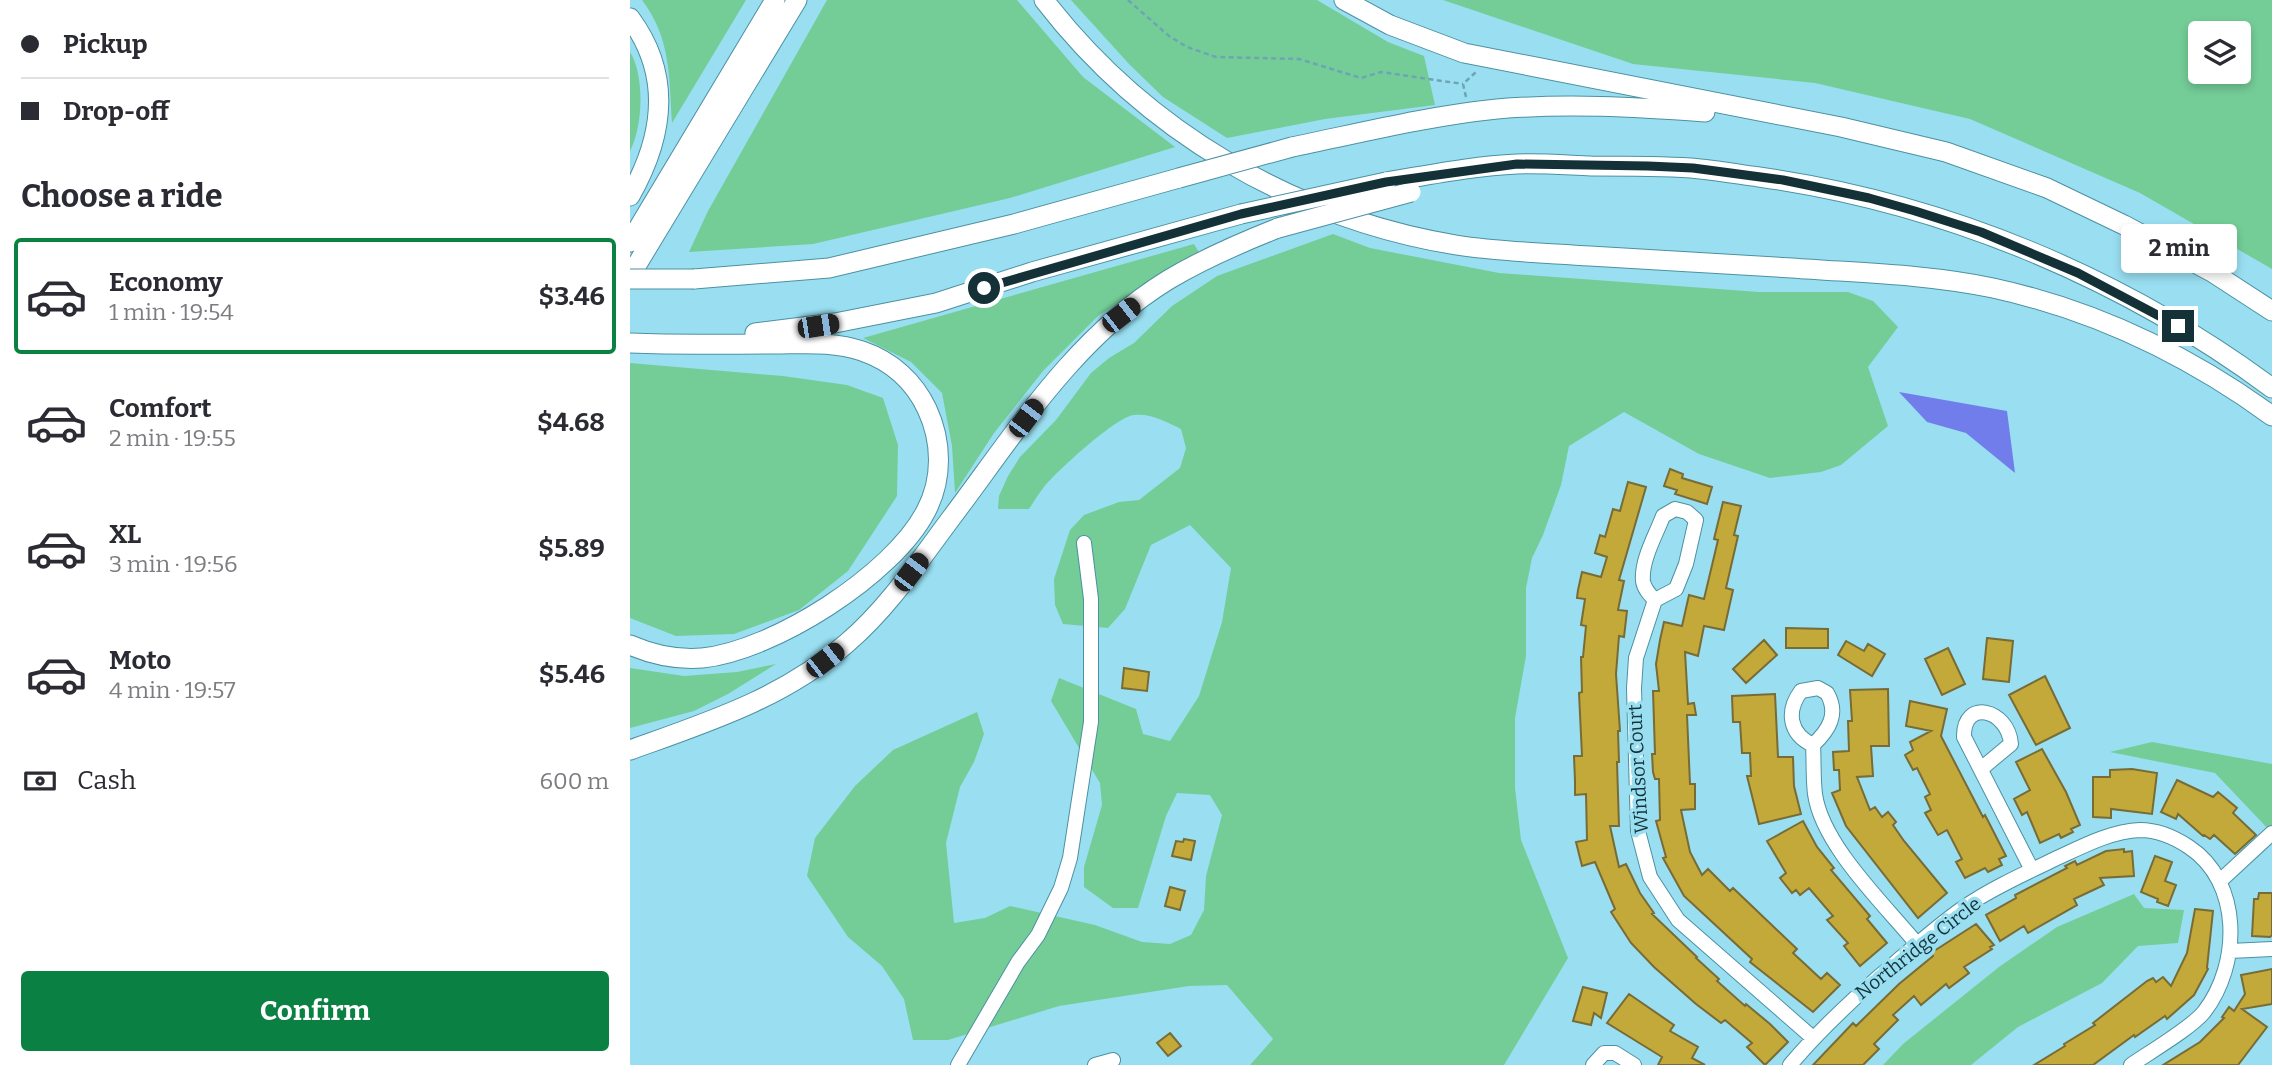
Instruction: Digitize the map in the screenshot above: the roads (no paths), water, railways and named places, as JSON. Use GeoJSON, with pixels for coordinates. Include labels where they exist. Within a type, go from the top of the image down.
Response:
{"type":"FeatureCollection","features":[{"type":"Feature","properties":{"kind":"highway"},"geometry":{"type":"LineString","coordinates":[[775,0],[639,244],[630,280],[694,279],[829,268],[1001,228],[1292,147],[1391,126],[1496,109],[1603,105],[1725,113],[1841,127]]}},
{"type":"Feature","properties":{"kind":"highway"},"geometry":{"type":"LineString","coordinates":[[639,244],[797,0]]}},
{"type":"Feature","properties":{"kind":"highway"},"geometry":{"type":"LineString","coordinates":[[1044,0],[1103,67],[1176,129],[1254,178],[1340,215],[1398,233],[1479,248],[1919,277],[1993,288],[2065,308],[2134,335],[2201,368],[2272,416]]}},
{"type":"Feature","properties":{"kind":"highway"},"geometry":{"type":"LineString","coordinates":[[1344,0],[1416,37],[1490,59],[1841,127],[1945,152],[2047,188],[2124,225],[2212,272],[2272,311]]}},
{"type":"Feature","properties":{"kind":"highway"},"geometry":{"type":"LineString","coordinates":[[630,18],[650,54],[659,104],[652,151],[630,196]]}},
{"type":"Feature","properties":{"kind":"highway"},"geometry":{"type":"LineString","coordinates":[[692,344],[740,334],[835,323],[936,303],[1032,272],[1241,214],[1386,182],[1517,164],[1693,168],[1783,180],[1869,198],[1961,225],[2040,256],[2116,291],[2197,337],[2272,388]]}},
{"type":"Feature","properties":{"kind":"highway"},"geometry":{"type":"LineString","coordinates":[[630,750],[747,708],[788,686],[845,645],[895,594],[1066,367],[1099,333],[1144,297],[1178,275],[1216,254],[1278,228],[1411,192],[1485,178],[1588,166]]}},
{"type":"Feature","properties":{"kind":"highway"},"geometry":{"type":"LineString","coordinates":[[630,343],[839,345],[862,351],[885,361],[914,388],[929,413],[938,443],[939,457],[932,499],[919,523],[888,557],[838,600],[790,628],[740,649],[704,658],[671,657],[630,645]]}},
{"type":"Feature","properties":{"kind":"street"},"geometry":{"type":"LineString","coordinates":[[1675,509],[1688,512],[1696,520],[1686,564],[1676,589],[1655,600],[1648,594],[1643,583],[1645,568],[1662,516],[1675,509]]}},
{"type":"Feature","properties":{"kind":"street"},"geometry":{"type":"LineString","coordinates":[[958,1065],[1018,962],[1038,935],[1061,888],[1070,858],[1091,722],[1091,599],[1084,543]]}},
{"type":"Feature","properties":{"kind":"street","name":"Windsor Court"},"geometry":{"type":"LineString","coordinates":[[1655,600],[1636,658],[1634,688],[1638,831],[1650,877],[1678,920],[1812,1038]]}},
{"type":"Feature","properties":{"kind":"street"},"geometry":{"type":"LineString","coordinates":[[1813,745],[1815,796],[1825,828],[1837,848],[1917,944]]}},
{"type":"Feature","properties":{"kind":"street"},"geometry":{"type":"LineString","coordinates":[[1981,769],[2032,870]]}},
{"type":"Feature","properties":{"kind":"street","name":"Northridge Circle"},"geometry":{"type":"LineString","coordinates":[[1790,1065],[1812,1038],[1852,1000],[1967,905],[2082,846],[2123,832],[2142,830],[2161,832],[2203,856],[2220,881],[2230,915],[2230,951],[2220,983],[2203,1013],[2131,1065]]}},
{"type":"Feature","properties":{"kind":"street"},"geometry":{"type":"LineString","coordinates":[[2220,881],[2272,833]]}},
{"type":"Feature","properties":{"kind":"street"},"geometry":{"type":"LineString","coordinates":[[2230,951],[2272,949]]}},
{"type":"Feature","properties":{"kind":"street"},"geometry":{"type":"LineString","coordinates":[[1593,1065],[1604,1053],[1615,1053],[1634,1065]]}},
{"type":"Feature","properties":{"kind":"street"},"geometry":{"type":"LineString","coordinates":[[1095,1065],[1113,1060]]}},
{"type":"Feature","properties":{"kind":"water"},"geometry":{"type":"Polygon","coordinates":[[[1899,392],[2007,411],[2015,473],[1966,433],[1927,422],[1899,392]]]}}]}
